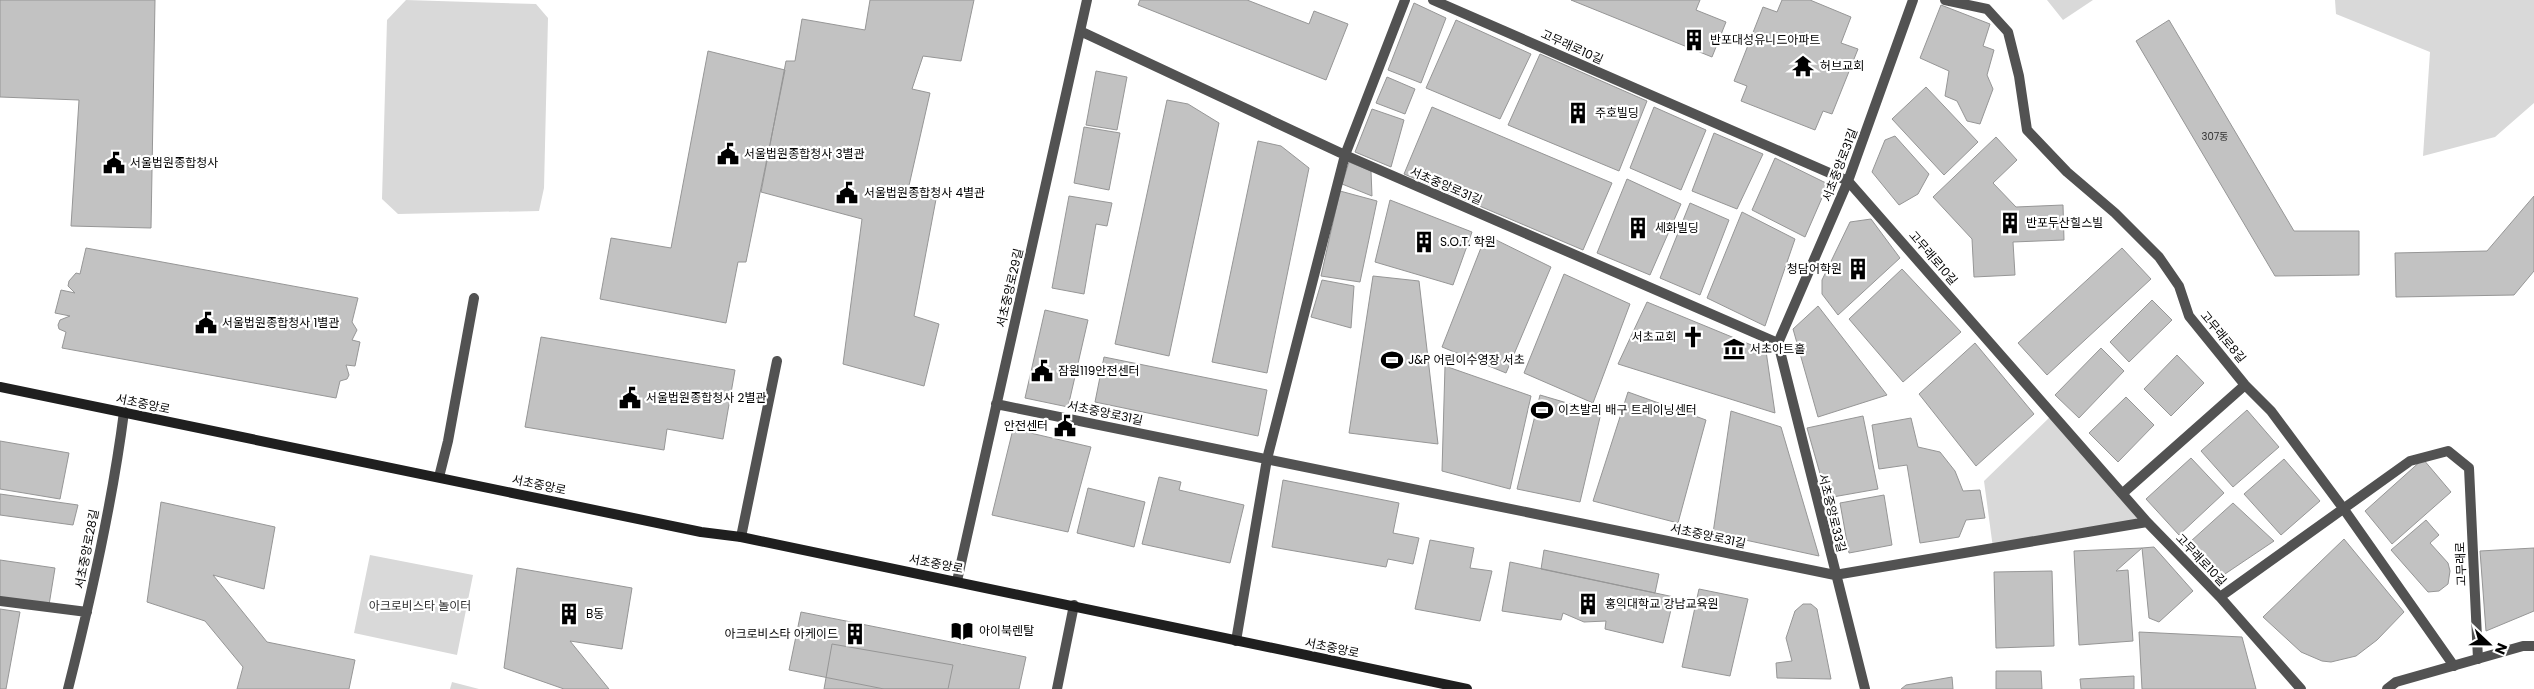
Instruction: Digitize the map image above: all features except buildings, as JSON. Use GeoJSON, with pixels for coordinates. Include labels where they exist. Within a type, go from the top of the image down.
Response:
{"type":"FeatureCollection","features":[{"type":"Feature","properties":{"kind":"main road","name":"서초중앙로"},"geometry":{"type":"LineString","coordinates":[[0,387],[700,532],[741,537],[1074,604],[1236,641],[1467,689]]}},
{"type":"Feature","properties":{"kind":"street","name":"서초중앙로29길"},"geometry":{"type":"LineString","coordinates":[[957,581],[1088,0]]}},
{"type":"Feature","properties":{"kind":"street"},"geometry":{"type":"LineString","coordinates":[[1236,641],[1267,459],[1344,155],[1405,0]]}},
{"type":"Feature","properties":{"kind":"street","name":"고무래로10길"},"geometry":{"type":"LineString","coordinates":[[1433,0],[1848,181],[2147,522],[2220,597],[2301,689]]}},
{"type":"Feature","properties":{"kind":"street","name":"서초중앙로31길"},"geometry":{"type":"LineString","coordinates":[[1080,31],[1344,155],[1778,342],[1848,181],[1913,0]]}},
{"type":"Feature","properties":{"kind":"street","name":"고무래로8길"},"geometry":{"type":"LineString","coordinates":[[1946,0],[1987,9],[2008,32],[2019,76],[2027,130],[2067,172],[2114,212],[2159,257],[2179,286],[2189,316],[2245,385],[2271,411],[2343,508],[2454,666]]}},
{"type":"Feature","properties":{"kind":"street"},"geometry":{"type":"LineString","coordinates":[[439,477],[448,441],[474,298]]}},
{"type":"Feature","properties":{"kind":"street","name":"서초중앙로33길"},"geometry":{"type":"LineString","coordinates":[[1778,342],[1865,689]]}},
{"type":"Feature","properties":{"kind":"street"},"geometry":{"type":"LineString","coordinates":[[741,537],[777,361]]}},
{"type":"Feature","properties":{"kind":"street"},"geometry":{"type":"LineString","coordinates":[[2123,493],[2245,385]]}},
{"type":"Feature","properties":{"kind":"street","name":"서초중앙로31길"},"geometry":{"type":"LineString","coordinates":[[996,404],[1835,575],[2147,522]]}},
{"type":"Feature","properties":{"kind":"street","name":"서초중앙로28길"},"geometry":{"type":"LineString","coordinates":[[68,689],[87,612],[117,462],[124,412]]}},
{"type":"Feature","properties":{"kind":"street","name":"고무래로"},"geometry":{"type":"LineString","coordinates":[[2343,508],[2410,461],[2448,451],[2469,468],[2478,659]]}},
{"type":"Feature","properties":{"kind":"street"},"geometry":{"type":"LineString","coordinates":[[2220,597],[2343,508]]}},
{"type":"Feature","properties":{"kind":"street"},"geometry":{"type":"LineString","coordinates":[[0,601],[87,612]]}},
{"type":"Feature","properties":{"kind":"street"},"geometry":{"type":"LineString","coordinates":[[1057,689],[1074,604]]}},
{"type":"Feature","properties":{"kind":"street"},"geometry":{"type":"LineString","coordinates":[[2387,689],[2396,682],[2523,646],[2534,646]]}},
{"type":"Feature","properties":{"kind":"green space"},"geometry":{"type":"Polygon","coordinates":[[[406,0],[536,4],[548,18],[544,188],[539,211],[398,214],[382,199],[387,20],[406,0]]]}},
{"type":"Feature","properties":{"kind":"green space"},"geometry":{"type":"Polygon","coordinates":[[[2047,0],[2093,0],[2063,20],[2047,0]]]}},
{"type":"Feature","properties":{"kind":"green space"},"geometry":{"type":"Polygon","coordinates":[[[2335,0],[2534,0],[2534,103],[2495,137],[2423,156],[2430,52],[2336,14],[2335,0]]]}},
{"type":"Feature","properties":{"kind":"green space"},"geometry":{"type":"Polygon","coordinates":[[[2053,414],[2147,522],[1993,548],[1984,481],[2053,414]]]}},
{"type":"Feature","properties":{"kind":"green space","name":"아크로비스타 놀이터"},"geometry":{"type":"Polygon","coordinates":[[[370,555],[473,575],[457,655],[354,633],[370,555]]]}},
{"type":"Feature","properties":{"kind":"green space"},"geometry":{"type":"Polygon","coordinates":[[[452,682],[479,689],[450,689],[452,682]]]}},
{"type":"Feature","properties":{"kind":"place","name":"반포대성유니드아파트"},"geometry":{"type":"Point","coordinates":[1694,40]}},
{"type":"Feature","properties":{"kind":"place","name":"허브교회"},"geometry":{"type":"Point","coordinates":[1803,66]}},
{"type":"Feature","properties":{"kind":"place","name":"주호빌딩"},"geometry":{"type":"Point","coordinates":[1578,113]}},
{"type":"Feature","properties":{"kind":"place","name":"서울법원종합청사 3별관"},"geometry":{"type":"Point","coordinates":[728,154]}},
{"type":"Feature","properties":{"kind":"place","name":"서울법원종합청사"},"geometry":{"type":"Point","coordinates":[114,163]}},
{"type":"Feature","properties":{"kind":"place","name":"서울법원종합청사 4별관"},"geometry":{"type":"Point","coordinates":[847,193]}},
{"type":"Feature","properties":{"kind":"place","name":"반포두산힐스빌"},"geometry":{"type":"Point","coordinates":[2010,223]}},
{"type":"Feature","properties":{"kind":"place","name":"세화빌딩"},"geometry":{"type":"Point","coordinates":[1638,228]}},
{"type":"Feature","properties":{"kind":"place","name":"S.O.T. 학원"},"geometry":{"type":"Point","coordinates":[1424,242]}},
{"type":"Feature","properties":{"kind":"place","name":"청담어학원"},"geometry":{"type":"Point","coordinates":[1858,269]}},
{"type":"Feature","properties":{"kind":"place","name":"서울법원종합청사 1별관"},"geometry":{"type":"Point","coordinates":[206,323]}},
{"type":"Feature","properties":{"kind":"place","name":"서초교회"},"geometry":{"type":"Point","coordinates":[1693,337]}},
{"type":"Feature","properties":{"kind":"place","name":"서초아트홀"},"geometry":{"type":"Point","coordinates":[1734,349]}},
{"type":"Feature","properties":{"kind":"place","name":"J&P 어린이수영장 서초"},"geometry":{"type":"Point","coordinates":[1392,360]}},
{"type":"Feature","properties":{"kind":"place","name":"잠원119안전센터"},"geometry":{"type":"Point","coordinates":[1042,371]}},
{"type":"Feature","properties":{"kind":"place","name":"서울법원종합청사 2별관"},"geometry":{"type":"Point","coordinates":[630,398]}},
{"type":"Feature","properties":{"kind":"place","name":"이츠발리 배구 트레이닝센터"},"geometry":{"type":"Point","coordinates":[1542,410]}},
{"type":"Feature","properties":{"kind":"place","name":"안전센터"},"geometry":{"type":"Point","coordinates":[1065,426]}},
{"type":"Feature","properties":{"kind":"place","name":"홍익대학교 강남교육원"},"geometry":{"type":"Point","coordinates":[1588,604]}},
{"type":"Feature","properties":{"kind":"place","name":"B동"},"geometry":{"type":"Point","coordinates":[569,614]}},
{"type":"Feature","properties":{"kind":"place","name":"아이북렌탈"},"geometry":{"type":"Point","coordinates":[962,631]}},
{"type":"Feature","properties":{"kind":"place","name":"아크로비스타 아케이드"},"geometry":{"type":"Point","coordinates":[855,634]}}]}
